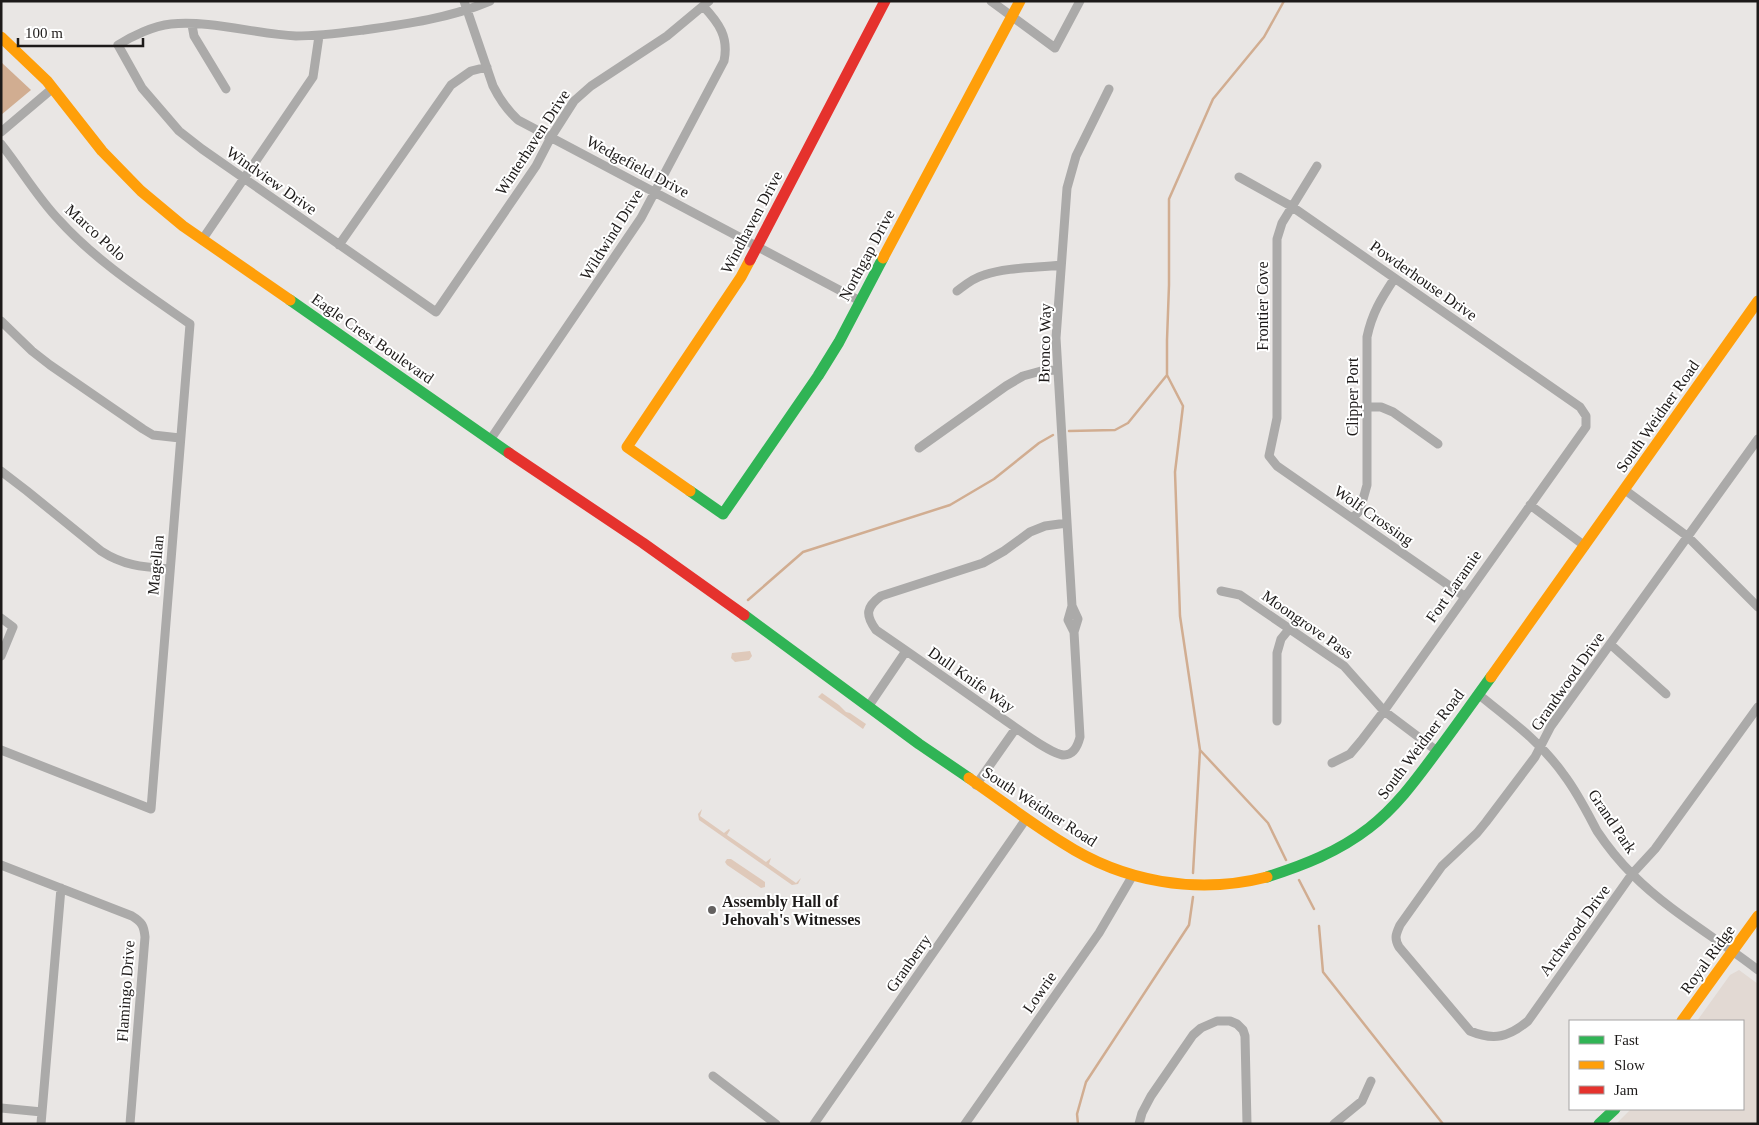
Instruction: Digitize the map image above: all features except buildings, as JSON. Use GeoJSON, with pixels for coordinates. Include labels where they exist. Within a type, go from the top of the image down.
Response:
{"type":"FeatureCollection","features":[{"type":"Feature","properties":{"kind":"main road","name":"Windhaven Drive"},"geometry":{"type":"LineString","coordinates":[[723,514],[627,447],[741,277],[885,1]]}},
{"type":"Feature","properties":{"kind":"main road","name":"Northgap Drive"},"geometry":{"type":"LineString","coordinates":[[723,514],[818,376],[839,342],[998,38],[1020,1]]}},
{"type":"Feature","properties":{"kind":"main road","name":"Eagle Crest Boulevard"},"geometry":{"type":"LineString","coordinates":[[1,37],[34,67],[53,88],[102,151],[125,177],[150,200],[202,240],[490,440],[642,542],[761,627]]}},
{"type":"Feature","properties":{"kind":"main road","name":"South Weidner Road"},"geometry":{"type":"LineString","coordinates":[[761,627],[976,785],[1064,844],[1107,866],[1133,875],[1175,884],[1235,883],[1265,878],[1307,864],[1339,848],[1369,828],[1389,811],[1410,788],[1585,546],[1758,301]]}},
{"type":"Feature","properties":{"kind":"main road","name":"Royal Ridge"},"geometry":{"type":"LineString","coordinates":[[1683,1020],[1758,916]]}},
{"type":"Feature","properties":{"kind":"main road"},"geometry":{"type":"LineString","coordinates":[[1599,1124],[1614,1110]]}},
{"type":"Feature","properties":{"kind":"street"},"geometry":{"type":"LineString","coordinates":[[226,89],[194,36],[192,25],[294,36],[319,36],[413,24],[466,6],[490,1]]}},
{"type":"Feature","properties":{"kind":"street"},"geometry":{"type":"LineString","coordinates":[[991,1],[1055,48],[1080,1]]}},
{"type":"Feature","properties":{"kind":"street","name":"Winterhaven Drive"},"geometry":{"type":"LineString","coordinates":[[436,312],[531,173],[567,110],[582,93],[667,36],[706,4]]}},
{"type":"Feature","properties":{"kind":"street","name":"Wildwind Drive"},"geometry":{"type":"LineString","coordinates":[[490,440],[641,218],[724,61],[726,52],[723,34],[718,22],[706,4]]}},
{"type":"Feature","properties":{"kind":"street","name":"Wedgefield Drive"},"geometry":{"type":"LineString","coordinates":[[466,6],[486,67],[499,99],[508,110],[524,123],[758,245],[860,301]]}},
{"type":"Feature","properties":{"kind":"street","name":"Windview Drive"},"geometry":{"type":"LineString","coordinates":[[192,25],[170,24],[134,35],[118,44],[142,88],[179,131],[202,150],[436,312]]}},
{"type":"Feature","properties":{"kind":"street"},"geometry":{"type":"LineString","coordinates":[[202,240],[313,77],[319,36]]}},
{"type":"Feature","properties":{"kind":"street"},"geometry":{"type":"LineString","coordinates":[[339,245],[451,85],[471,71],[486,67]]}},
{"type":"Feature","properties":{"kind":"street"},"geometry":{"type":"LineString","coordinates":[[1,132],[53,88]]}},
{"type":"Feature","properties":{"kind":"street","name":"Bronco Way"},"geometry":{"type":"LineString","coordinates":[[1071,753],[1077,746],[1080,737],[1074,632],[1078,619],[1072,606],[1056,338],[1067,188],[1070,172],[1083,138],[1109,89]]}},
{"type":"Feature","properties":{"kind":"street","name":"Marco Polo"},"geometry":{"type":"LineString","coordinates":[[1,144],[44,204],[78,240],[134,285],[190,324]]}},
{"type":"Feature","properties":{"kind":"street","name":"Frontier Cove"},"geometry":{"type":"LineString","coordinates":[[1269,456],[1277,418],[1277,239],[1282,222],[1317,166]]}},
{"type":"Feature","properties":{"kind":"street","name":"Powderhouse Drive"},"geometry":{"type":"LineString","coordinates":[[1239,177],[1292,206],[1580,407],[1586,416]]}},
{"type":"Feature","properties":{"kind":"street"},"geometry":{"type":"LineString","coordinates":[[957,291],[971,280],[983,275],[1062,265]]}},
{"type":"Feature","properties":{"kind":"street","name":"Clipper Port"},"geometry":{"type":"LineString","coordinates":[[1353,518],[1360,510],[1367,485],[1368,337],[1371,320],[1377,306],[1394,279]]}},
{"type":"Feature","properties":{"kind":"street"},"geometry":{"type":"LineString","coordinates":[[1,321],[50,365],[153,436],[180,438]]}},
{"type":"Feature","properties":{"kind":"street","name":"Magellan"},"geometry":{"type":"LineString","coordinates":[[1,750],[151,809],[190,324]]}},
{"type":"Feature","properties":{"kind":"street"},"geometry":{"type":"LineString","coordinates":[[919,448],[1006,386],[1024,376],[1041,371],[1057,370]]}},
{"type":"Feature","properties":{"kind":"street"},"geometry":{"type":"LineString","coordinates":[[1368,407],[1380,407],[1393,412],[1438,444]]}},
{"type":"Feature","properties":{"kind":"street","name":"Fort Laramie"},"geometry":{"type":"LineString","coordinates":[[1332,763],[1350,754],[1384,711],[1586,427],[1586,416]]}},
{"type":"Feature","properties":{"kind":"street","name":"Grandwood Drive"},"geometry":{"type":"LineString","coordinates":[[1395,935],[1442,866],[1486,822],[1535,757],[1551,726],[1758,439]]}},
{"type":"Feature","properties":{"kind":"street","name":"Wolf Crossing"},"geometry":{"type":"LineString","coordinates":[[1269,456],[1277,466],[1464,596]]}},
{"type":"Feature","properties":{"kind":"street"},"geometry":{"type":"LineString","coordinates":[[1,471],[28,490],[114,560],[129,565],[170,569]]}},
{"type":"Feature","properties":{"kind":"street"},"geometry":{"type":"LineString","coordinates":[[1625,490],[1687,536],[1758,607]]}},
{"type":"Feature","properties":{"kind":"street"},"geometry":{"type":"LineString","coordinates":[[1530,505],[1585,546]]}},
{"type":"Feature","properties":{"kind":"street","name":"Dull Knife Way"},"geometry":{"type":"LineString","coordinates":[[1066,523],[1045,526],[1030,532],[984,563],[881,596],[873,602],[868,612],[870,622],[876,630],[1016,728],[1054,753],[1064,755],[1071,753]]}},
{"type":"Feature","properties":{"kind":"street","name":"Moongrove Pass"},"geometry":{"type":"LineString","coordinates":[[1222,590],[1240,595],[1344,666],[1384,711],[1437,751]]}},
{"type":"Feature","properties":{"kind":"street"},"geometry":{"type":"LineString","coordinates":[[1,618],[13,627],[1,656]]}},
{"type":"Feature","properties":{"kind":"street"},"geometry":{"type":"LineString","coordinates":[[1277,721],[1277,653],[1281,639],[1290,628]]}},
{"type":"Feature","properties":{"kind":"street"},"geometry":{"type":"LineString","coordinates":[[1610,644],[1666,694]]}},
{"type":"Feature","properties":{"kind":"street"},"geometry":{"type":"LineString","coordinates":[[868,707],[906,651]]}},
{"type":"Feature","properties":{"kind":"street","name":"Grand Park"},"geometry":{"type":"LineString","coordinates":[[1478,694],[1540,746],[1565,776],[1598,832],[1632,874],[1654,894],[1758,970]]}},
{"type":"Feature","properties":{"kind":"street","name":"Archwood Drive"},"geometry":{"type":"LineString","coordinates":[[1395,935],[1399,947],[1470,1031],[1485,1036],[1502,1036],[1516,1030],[1528,1021],[1632,874],[1655,850],[1758,707]]}},
{"type":"Feature","properties":{"kind":"street"},"geometry":{"type":"LineString","coordinates":[[976,785],[1016,728]]}},
{"type":"Feature","properties":{"kind":"street","name":"Granberry"},"geometry":{"type":"LineString","coordinates":[[814,1124],[1026,819]]}},
{"type":"Feature","properties":{"kind":"street","name":"Flamingo Drive"},"geometry":{"type":"LineString","coordinates":[[1,864],[132,916],[144,926],[146,937],[130,1124]]}},
{"type":"Feature","properties":{"kind":"street","name":"Lowrie"},"geometry":{"type":"LineString","coordinates":[[965,1124],[1099,933],[1133,875]]}},
{"type":"Feature","properties":{"kind":"street"},"geometry":{"type":"LineString","coordinates":[[42,1124],[61,888]]}},
{"type":"Feature","properties":{"kind":"street"},"geometry":{"type":"LineString","coordinates":[[1140,1124],[1142,1113],[1151,1096],[1193,1035],[1201,1028],[1217,1021],[1230,1021],[1237,1024],[1243,1030],[1245,1036],[1247,1124]]}},
{"type":"Feature","properties":{"kind":"street"},"geometry":{"type":"LineString","coordinates":[[713,1076],[776,1124]]}},
{"type":"Feature","properties":{"kind":"street"},"geometry":{"type":"LineString","coordinates":[[1334,1124],[1362,1101],[1371,1081]]}},
{"type":"Feature","properties":{"kind":"street"},"geometry":{"type":"LineString","coordinates":[[1,1108],[42,1112]]}},
{"type":"Feature","properties":{"kind":"shaded area"},"geometry":{"type":"Polygon","coordinates":[[[1,62],[31,90],[1,115],[1,62]]]}},
{"type":"Feature","properties":{"kind":"shaded area"},"geometry":{"type":"Polygon","coordinates":[[[750,651],[752,656],[749,660],[735,662],[731,658],[732,653],[750,651]]]}},
{"type":"Feature","properties":{"kind":"shaded area"},"geometry":{"type":"Polygon","coordinates":[[[822,693],[846,712],[866,724],[863,729],[818,697],[822,693]]]}},
{"type":"Feature","properties":{"kind":"shaded area"},"geometry":{"type":"Polygon","coordinates":[[[702,809],[700,816],[724,833],[729,829],[727,835],[766,862],[771,858],[769,864],[796,883],[801,878],[798,884],[792,885],[699,820],[698,814],[702,809]]]}},
{"type":"Feature","properties":{"kind":"shaded area"},"geometry":{"type":"Polygon","coordinates":[[[727,859],[731,859],[765,882],[765,887],[761,888],[727,865],[725,862],[727,859]]]}},
{"type":"Feature","properties":{"kind":"shaded area"},"geometry":{"type":"Polygon","coordinates":[[[1739,970],[1758,984],[1758,1124],[1616,1124],[1630,1110],[1744,1110],[1744,1020],[1698,1020],[1730,975],[1739,970]]]}},
{"type":"Feature","properties":{"kind":"waterway"},"geometry":{"type":"LineString","coordinates":[[1193,873],[1200,750],[1180,616],[1175,472],[1183,406],[1167,375],[1169,199],[1213,99],[1264,37],[1284,1]]}},
{"type":"Feature","properties":{"kind":"waterway"},"geometry":{"type":"LineString","coordinates":[[1069,431],[1115,430],[1128,423],[1167,375]]}},
{"type":"Feature","properties":{"kind":"waterway"},"geometry":{"type":"LineString","coordinates":[[748,600],[803,552],[950,505],[994,479],[1039,443],[1053,435]]}},
{"type":"Feature","properties":{"kind":"waterway"},"geometry":{"type":"LineString","coordinates":[[1200,750],[1268,823],[1286,860]]}},
{"type":"Feature","properties":{"kind":"waterway"},"geometry":{"type":"LineString","coordinates":[[1299,880],[1314,909]]}},
{"type":"Feature","properties":{"kind":"waterway"},"geometry":{"type":"LineString","coordinates":[[1078,1124],[1077,1114],[1086,1082],[1189,925],[1193,897]]}},
{"type":"Feature","properties":{"kind":"waterway"},"geometry":{"type":"LineString","coordinates":[[1319,926],[1323,972],[1443,1124]]}},
{"type":"Feature","properties":{"kind":"traffic: fast"},"geometry":{"type":"LineString","coordinates":[[690,491],[723,514],[818,376],[839,342],[883,258]]}},
{"type":"Feature","properties":{"kind":"traffic: fast"},"geometry":{"type":"LineString","coordinates":[[290,300],[509,453]]}},
{"type":"Feature","properties":{"kind":"traffic: fast"},"geometry":{"type":"LineString","coordinates":[[744,615],[919,744],[969,778]]}},
{"type":"Feature","properties":{"kind":"traffic: fast"},"geometry":{"type":"LineString","coordinates":[[1267,877],[1307,863],[1333,851],[1357,837],[1379,820],[1412,784],[1491,677]]}},
{"type":"Feature","properties":{"kind":"traffic: fast"},"geometry":{"type":"LineString","coordinates":[[1599,1124],[1614,1110]]}},
{"type":"Feature","properties":{"kind":"traffic: slow"},"geometry":{"type":"LineString","coordinates":[[883,258],[1020,1]]}},
{"type":"Feature","properties":{"kind":"traffic: slow"},"geometry":{"type":"LineString","coordinates":[[1,37],[47,81],[102,151],[141,191],[183,226],[290,300]]}},
{"type":"Feature","properties":{"kind":"traffic: slow"},"geometry":{"type":"LineString","coordinates":[[690,491],[627,447],[741,277],[750,260]]}},
{"type":"Feature","properties":{"kind":"traffic: slow"},"geometry":{"type":"LineString","coordinates":[[1491,677],[1758,301]]}},
{"type":"Feature","properties":{"kind":"traffic: slow"},"geometry":{"type":"LineString","coordinates":[[969,778],[1063,843],[1086,856],[1135,876],[1161,881],[1214,885],[1267,877]]}},
{"type":"Feature","properties":{"kind":"traffic: slow"},"geometry":{"type":"LineString","coordinates":[[1683,1020],[1758,916]]}},
{"type":"Feature","properties":{"kind":"traffic: jam"},"geometry":{"type":"LineString","coordinates":[[750,260],[885,1]]}},
{"type":"Feature","properties":{"kind":"traffic: jam"},"geometry":{"type":"LineString","coordinates":[[509,453],[643,543],[744,615]]}},
{"type":"Feature","properties":{"kind":"place","name":"Assembly Hall of Jehovah's Witnesses"},"geometry":{"type":"Point","coordinates":[712,910]}}]}
